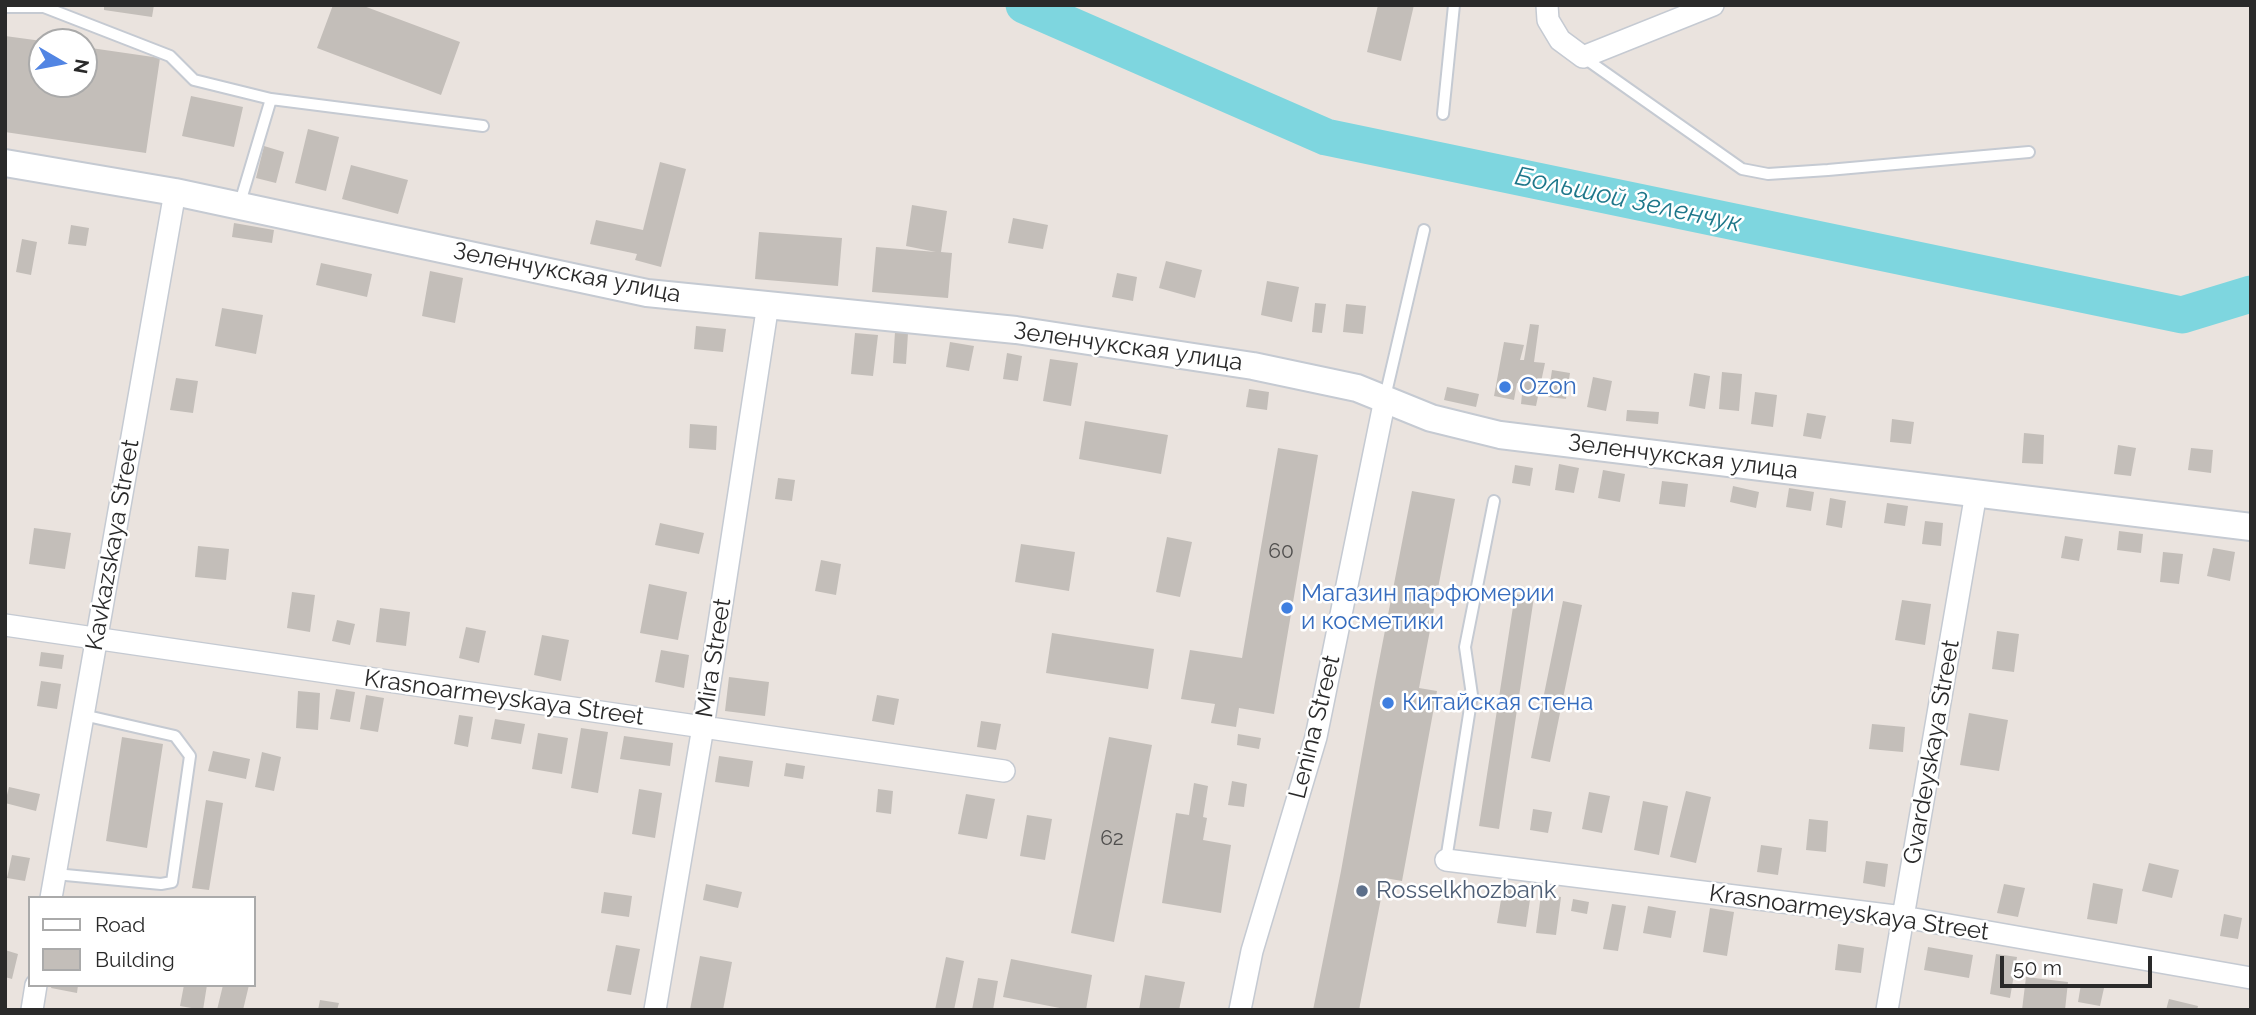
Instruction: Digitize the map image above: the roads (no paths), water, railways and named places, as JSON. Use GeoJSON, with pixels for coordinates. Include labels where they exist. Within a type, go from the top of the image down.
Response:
{"type":"FeatureCollection","features":[{"type":"Feature","properties":{"kind":"street"},"geometry":{"type":"LineString","coordinates":[[1547,5],[1548,20],[1560,40],[1583,57],[1713,5]]}},
{"type":"Feature","properties":{"kind":"street","name":"Зеленчукская улица"},"geometry":{"type":"LineString","coordinates":[[5,163],[175,192],[648,293],[1016,330],[1240,364],[1357,388],[1431,418],[1500,435],[2251,527]]}},
{"type":"Feature","properties":{"kind":"street","name":"Kavkazskaya Street"},"geometry":{"type":"LineString","coordinates":[[51,896],[175,192]]}},
{"type":"Feature","properties":{"kind":"street","name":"Mira Street"},"geometry":{"type":"LineString","coordinates":[[654,1010],[704,727],[768,304]]}},
{"type":"Feature","properties":{"kind":"street","name":"Lenina Street"},"geometry":{"type":"LineString","coordinates":[[1240,1010],[1252,951],[1316,737],[1385,399]]}},
{"type":"Feature","properties":{"kind":"street","name":"Gvardeyskaya Street"},"geometry":{"type":"LineString","coordinates":[[1887,1010],[1976,493]]}},
{"type":"Feature","properties":{"kind":"street","name":"Krasnoarmeyskaya Street"},"geometry":{"type":"LineString","coordinates":[[5,625],[1004,771]]}},
{"type":"Feature","properties":{"kind":"street","name":"Krasnoarmeyskaya Street"},"geometry":{"type":"LineString","coordinates":[[1446,860],[1903,917],[2251,978]]}},
{"type":"Feature","properties":{"kind":"street"},"geometry":{"type":"LineString","coordinates":[[32,1010],[36,987]]}},
{"type":"Feature","properties":{"kind":"lane"},"geometry":{"type":"LineString","coordinates":[[1443,114],[1454,5]]}},
{"type":"Feature","properties":{"kind":"lane"},"geometry":{"type":"LineString","coordinates":[[5,7],[44,7],[170,56],[194,80],[271,99],[483,126]]}},
{"type":"Feature","properties":{"kind":"lane"},"geometry":{"type":"LineString","coordinates":[[1583,57],[1742,169],[1768,174],[2029,152]]}},
{"type":"Feature","properties":{"kind":"lane"},"geometry":{"type":"LineString","coordinates":[[239,206],[271,99]]}},
{"type":"Feature","properties":{"kind":"lane"},"geometry":{"type":"LineString","coordinates":[[1385,399],[1424,230]]}},
{"type":"Feature","properties":{"kind":"lane"},"geometry":{"type":"LineString","coordinates":[[1446,860],[1472,695],[1465,647],[1494,501]]}},
{"type":"Feature","properties":{"kind":"lane"},"geometry":{"type":"LineString","coordinates":[[55,874],[161,884],[172,882],[190,756],[175,736],[83,715]]}},
{"type":"Feature","properties":{"kind":"waterway","name":"Большой Зеленчук"},"geometry":{"type":"LineString","coordinates":[[1024,5],[1326,137],[2182,315],[2251,294]]}},
{"type":"Feature","properties":{"kind":"place","name":"Ozon"},"geometry":{"type":"Point","coordinates":[1505,387]}},
{"type":"Feature","properties":{"kind":"place","name":"Магазин парфюмерии и косметики"},"geometry":{"type":"Point","coordinates":[1287,608]}},
{"type":"Feature","properties":{"kind":"place","name":"Китайская стена"},"geometry":{"type":"Point","coordinates":[1388,703]}},
{"type":"Feature","properties":{"kind":"place","name":"Rosselkhozbank"},"geometry":{"type":"Point","coordinates":[1362,891]}}]}
